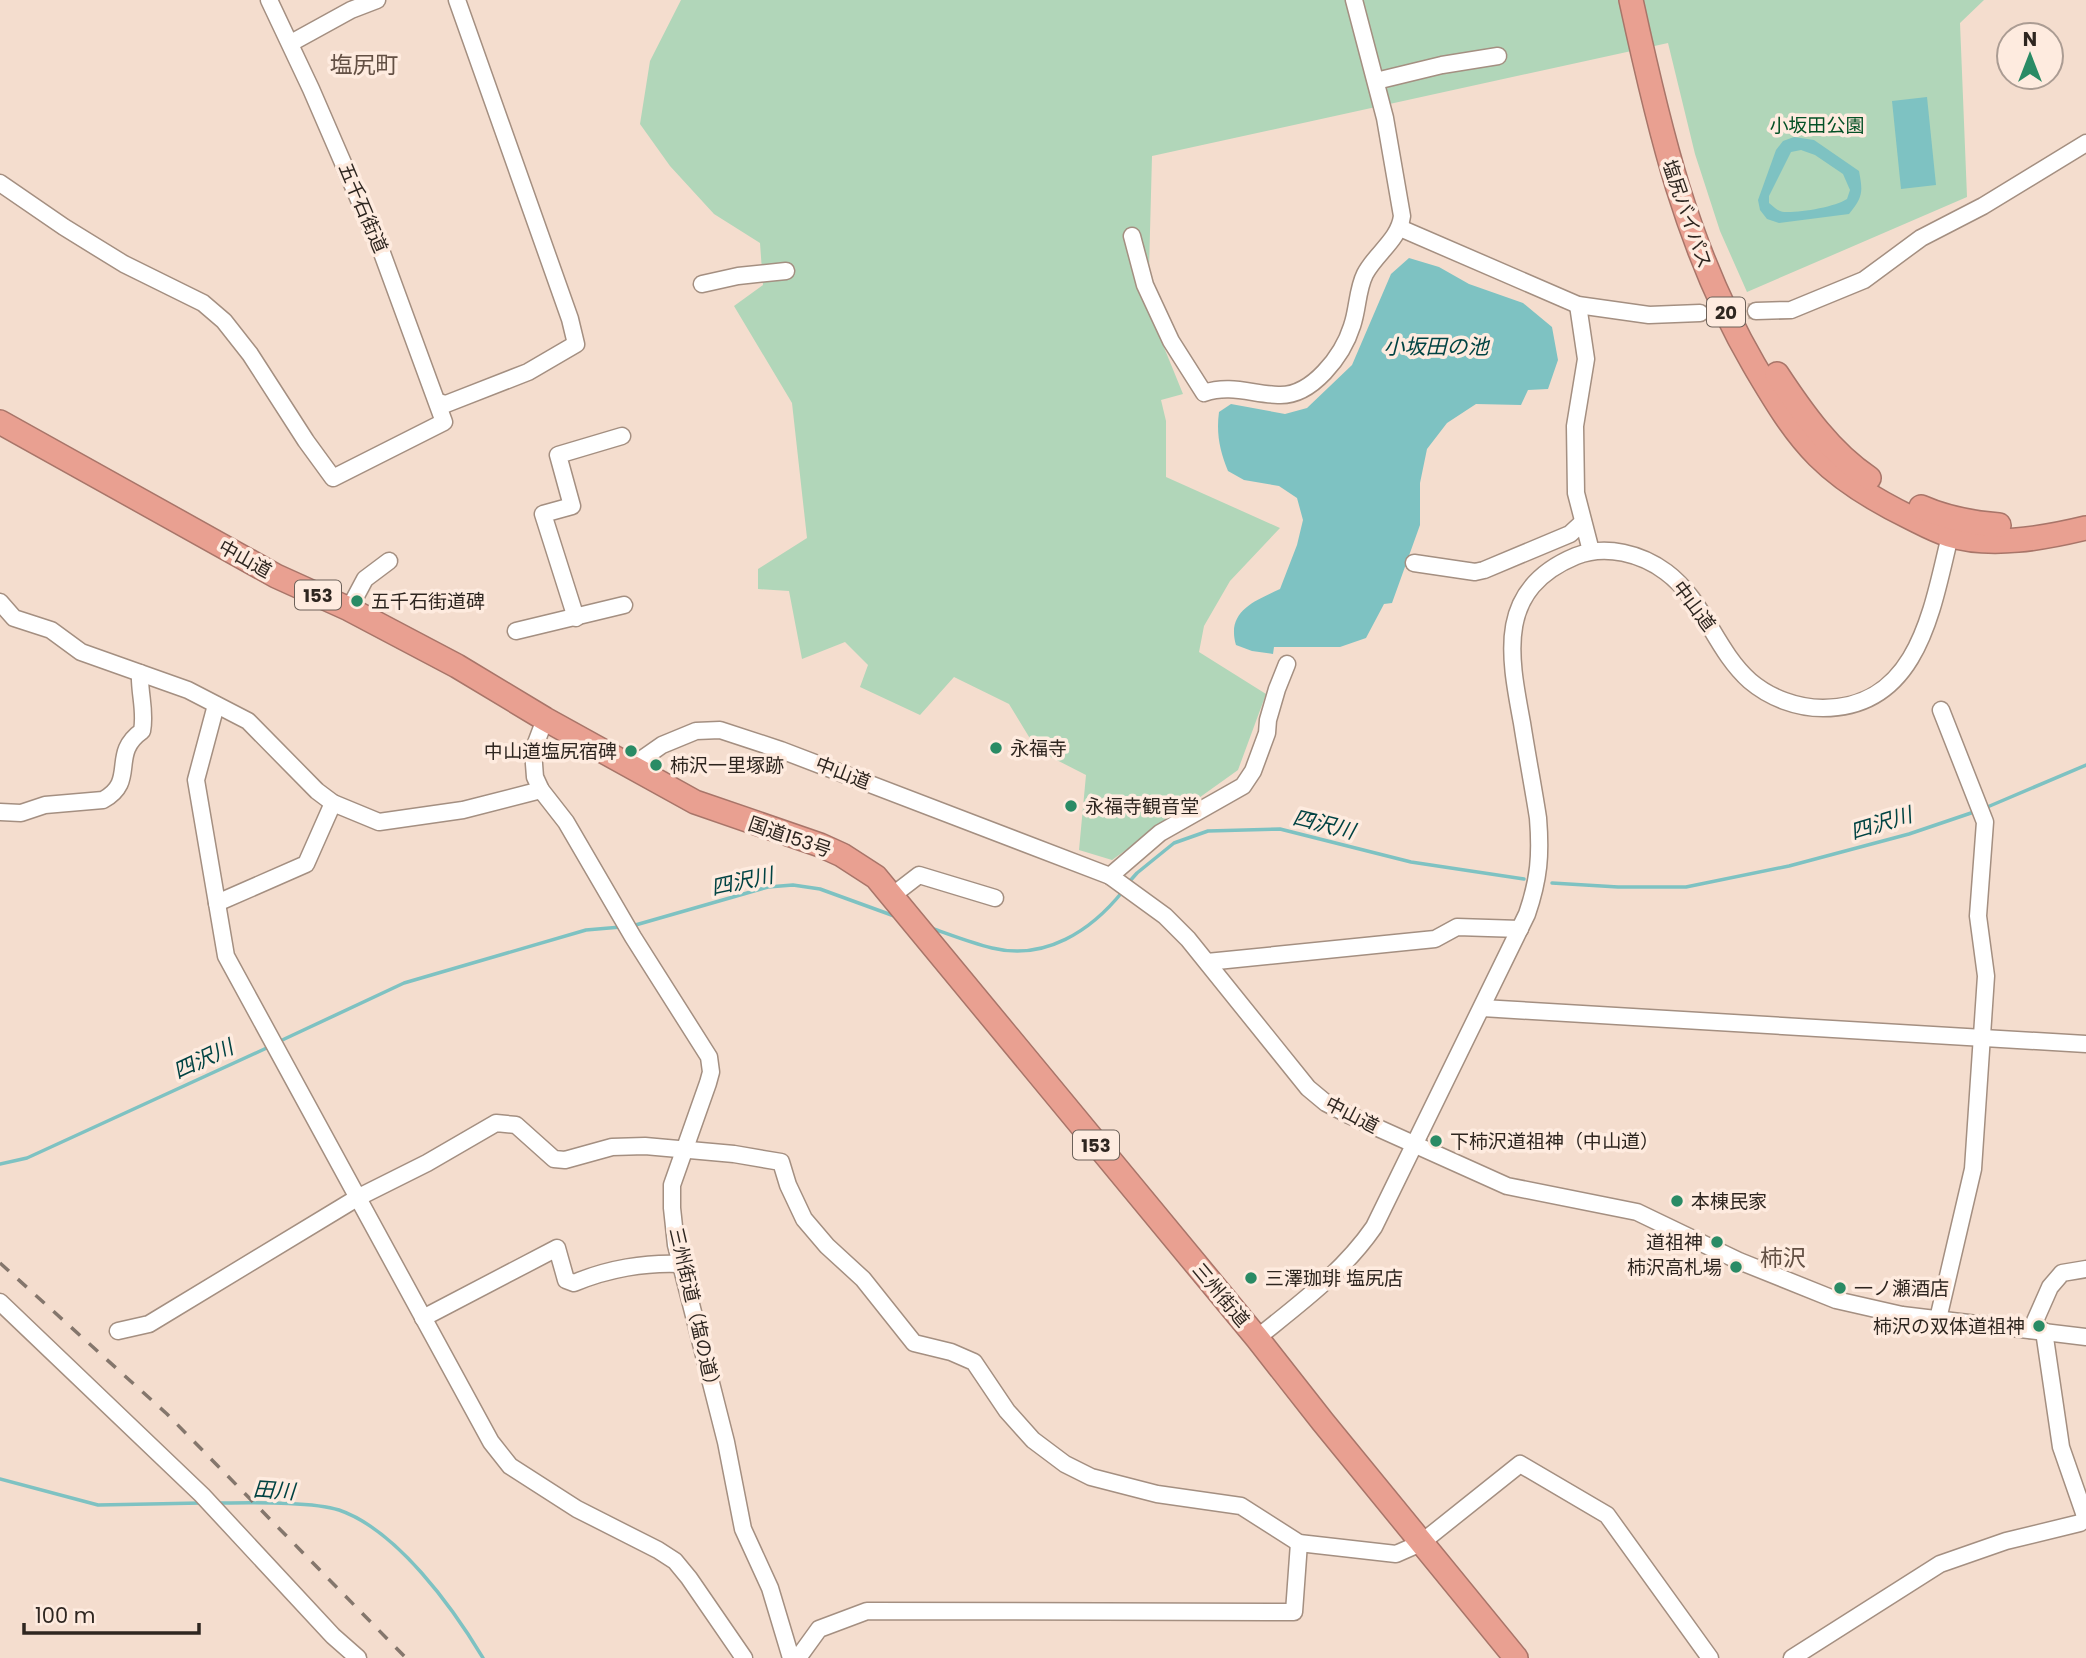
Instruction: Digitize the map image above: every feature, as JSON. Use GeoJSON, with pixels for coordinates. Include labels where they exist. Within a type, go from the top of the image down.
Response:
{"type":"FeatureCollection","features":[{"type":"Feature","properties":{"kind":"highway","name":"塩尻バイパス"},"geometry":{"type":"LineString","coordinates":[[1631,0],[1665,149],[1709,279],[1766,385],[1785,416],[1818,456],[1837,472],[1886,506],[1953,527]]}},
{"type":"Feature","properties":{"kind":"highway","name":"塩尻バイパス"},"geometry":{"type":"LineString","coordinates":[[1644,0],[1674,132],[1692,192],[1723,272],[1754,336],[1793,400],[1838,452],[1864,475],[1899,497],[1943,516],[1953,527]]}},
{"type":"Feature","properties":{"kind":"highway","name":"中山道"},"geometry":{"type":"LineString","coordinates":[[0,422],[275,576],[349,609],[457,666],[636,769]]}},
{"type":"Feature","properties":{"kind":"highway","name":"20"},"geometry":{"type":"LineString","coordinates":[[1953,527],[1973,523],[2021,527],[2086,521]]}},
{"type":"Feature","properties":{"kind":"highway","name":"20"},"geometry":{"type":"LineString","coordinates":[[1953,527],[1980,540],[2055,536],[2086,528]]}},
{"type":"Feature","properties":{"kind":"highway","name":"国道153号"},"geometry":{"type":"LineString","coordinates":[[636,769],[695,802],[842,855],[876,877],[924,933]]}},
{"type":"Feature","properties":{"kind":"highway","name":"三州街道"},"geometry":{"type":"LineString","coordinates":[[924,933],[1516,1658]]}},
{"type":"Feature","properties":{"kind":"street","name":"五千石街道"},"geometry":{"type":"LineString","coordinates":[[0,183],[64,228],[124,264],[203,303],[224,321],[250,354],[332,478],[444,422],[382,253],[269,0]]}},
{"type":"Feature","properties":{"kind":"street"},"geometry":{"type":"LineString","coordinates":[[290,43],[351,10],[377,0]]}},
{"type":"Feature","properties":{"kind":"street"},"geometry":{"type":"LineString","coordinates":[[438,402],[446,404],[516,377],[576,344],[570,318],[457,0]]}},
{"type":"Feature","properties":{"kind":"street"},"geometry":{"type":"LineString","coordinates":[[1132,236],[1147,290],[1171,341],[1204,393],[1217,389],[1237,389],[1285,396],[1310,384],[1340,352],[1354,323],[1364,275],[1401,228],[1398,186],[1376,80],[1354,0]]}},
{"type":"Feature","properties":{"kind":"street"},"geometry":{"type":"LineString","coordinates":[[1376,80],[1498,56]]}},
{"type":"Feature","properties":{"kind":"street"},"geometry":{"type":"LineString","coordinates":[[1756,311],[1791,310],[1864,280],[1921,238],[1983,206],[2086,143]]}},
{"type":"Feature","properties":{"kind":"street"},"geometry":{"type":"LineString","coordinates":[[1401,228],[1578,305],[1649,315],[1700,313]]}},
{"type":"Feature","properties":{"kind":"street"},"geometry":{"type":"LineString","coordinates":[[702,284],[738,276],[786,271]]}},
{"type":"Feature","properties":{"kind":"street"},"geometry":{"type":"LineString","coordinates":[[1578,305],[1586,359],[1575,426],[1576,493],[1591,551]]}},
{"type":"Feature","properties":{"kind":"street"},"geometry":{"type":"LineString","coordinates":[[576,618],[542,514],[572,506],[558,455],[622,436]]}},
{"type":"Feature","properties":{"kind":"street"},"geometry":{"type":"LineString","coordinates":[[1414,563],[1475,572],[1484,570],[1570,534],[1583,522]]}},
{"type":"Feature","properties":{"kind":"street","name":"中山道"},"geometry":{"type":"LineString","coordinates":[[1416,1145],[1520,929],[1537,886],[1540,843],[1538,818],[1510,649],[1516,614],[1535,584],[1563,563],[1591,551],[1627,553],[1648,560],[1678,581],[1692,597],[1731,659],[1750,681],[1790,704],[1831,708],[1873,696],[1901,674],[1912,659],[1928,622],[1953,527]]}},
{"type":"Feature","properties":{"kind":"street"},"geometry":{"type":"LineString","coordinates":[[349,609],[365,579],[389,561]]}},
{"type":"Feature","properties":{"kind":"street"},"geometry":{"type":"LineString","coordinates":[[0,602],[14,618],[51,630],[81,652],[188,690],[248,721],[317,791],[333,803],[379,822],[463,810],[541,790]]}},
{"type":"Feature","properties":{"kind":"street"},"geometry":{"type":"LineString","coordinates":[[516,631],[624,605]]}},
{"type":"Feature","properties":{"kind":"street"},"geometry":{"type":"LineString","coordinates":[[1114,879],[1160,833],[1243,786],[1253,771],[1263,745],[1276,689],[1287,664]]}},
{"type":"Feature","properties":{"kind":"street"},"geometry":{"type":"LineString","coordinates":[[0,812],[21,813],[44,805],[103,800],[112,795],[118,789],[121,778],[124,749],[130,739],[142,731],[144,720],[139,689],[140,673]]}},
{"type":"Feature","properties":{"kind":"street"},"geometry":{"type":"LineString","coordinates":[[215,705],[196,780],[226,957],[491,1442],[510,1466],[577,1509],[675,1561],[744,1658]]}},
{"type":"Feature","properties":{"kind":"street"},"geometry":{"type":"LineString","coordinates":[[1938,1319],[1973,1169],[1986,976],[1978,916],[1986,822],[1941,710]]}},
{"type":"Feature","properties":{"kind":"street","name":"三州街道（塩の道）"},"geometry":{"type":"LineString","coordinates":[[545,719],[533,751],[535,777],[541,790],[566,822],[631,933],[709,1057],[711,1072],[708,1083],[672,1185],[676,1245],[726,1442],[743,1530],[770,1588],[791,1658]]}},
{"type":"Feature","properties":{"kind":"street","name":"中山道"},"geometry":{"type":"LineString","coordinates":[[636,769],[642,760],[662,745],[696,731],[720,730],[781,750],[1114,879],[1165,916],[1207,962],[1299,1078],[1315,1094],[1349,1115],[1507,1186],[1637,1212],[1739,1261],[1836,1300],[1902,1315],[2086,1337]]}},
{"type":"Feature","properties":{"kind":"street"},"geometry":{"type":"LineString","coordinates":[[217,903],[306,864],[333,803]]}},
{"type":"Feature","properties":{"kind":"street"},"geometry":{"type":"LineString","coordinates":[[897,900],[919,875],[995,898]]}},
{"type":"Feature","properties":{"kind":"street"},"geometry":{"type":"LineString","coordinates":[[1207,962],[1435,939],[1457,927],[1520,929]]}},
{"type":"Feature","properties":{"kind":"street"},"geometry":{"type":"LineString","coordinates":[[1482,1008],[2086,1044]]}},
{"type":"Feature","properties":{"kind":"street"},"geometry":{"type":"LineString","coordinates":[[118,1331],[149,1324],[357,1198],[428,1163],[496,1123],[516,1125],[554,1159],[565,1160],[612,1147],[646,1146],[734,1154],[781,1162],[788,1185],[804,1219],[827,1246],[863,1279],[914,1343],[951,1352],[974,1362],[1007,1411],[1032,1440],[1065,1464],[1091,1477],[1157,1494],[1241,1506],[1299,1543],[1396,1554],[1421,1543],[1520,1464],[1607,1515],[1710,1658]]}},
{"type":"Feature","properties":{"kind":"street"},"geometry":{"type":"LineString","coordinates":[[1256,1338],[1323,1285],[1360,1245],[1374,1227],[1416,1145]]}},
{"type":"Feature","properties":{"kind":"street"},"geometry":{"type":"LineString","coordinates":[[423,1318],[557,1248],[566,1280],[574,1283],[592,1276],[657,1262],[682,1264]]}},
{"type":"Feature","properties":{"kind":"street"},"geometry":{"type":"LineString","coordinates":[[1792,1658],[1940,1564],[2006,1541],[2080,1523],[2086,1518],[2061,1447],[2037,1330],[2050,1287],[2062,1273],[2086,1269]]}},
{"type":"Feature","properties":{"kind":"street"},"geometry":{"type":"LineString","coordinates":[[0,1301],[202,1494],[333,1636],[358,1658]]}},
{"type":"Feature","properties":{"kind":"street"},"geometry":{"type":"LineString","coordinates":[[798,1658],[819,1629],[867,1611],[1294,1612],[1299,1543]]}},
{"type":"Feature","properties":{"kind":"green space","name":"小坂田公園"},"geometry":{"type":"Polygon","coordinates":[[[681,0],[1984,0],[1960,23],[1967,197],[1747,292],[1720,231],[1695,154],[1668,43],[1152,156],[1148,308],[1183,394],[1161,400],[1166,421],[1166,477],[1280,528],[1230,581],[1204,626],[1199,652],[1266,694],[1238,770],[1112,860],[1079,850],[1086,775],[1037,750],[1009,704],[954,677],[920,715],[860,687],[868,665],[845,642],[802,659],[789,591],[758,589],[758,569],[807,538],[792,403],[734,306],[763,285],[760,243],[714,214],[670,166],[640,124],[650,61],[681,0]]]}},
{"type":"Feature","properties":{"kind":"water"},"geometry":{"type":"Polygon","coordinates":[[[1927,97],[1936,185],[1901,189],[1892,101],[1927,97]]]}},
{"type":"Feature","properties":{"kind":"water"},"geometry":{"type":"Polygon","coordinates":[[[1794,137],[1814,140],[1859,171],[1861,194],[1849,214],[1779,223],[1767,219],[1760,210],[1758,200],[1776,150],[1783,141],[1794,137]],[[1801,150],[1791,152],[1769,196],[1769,203],[1779,211],[1826,207],[1847,199],[1850,190],[1843,174],[1815,155],[1801,150]]]}},
{"type":"Feature","properties":{"kind":"water","name":"小坂田の池"},"geometry":{"type":"Polygon","coordinates":[[[1409,258],[1439,267],[1469,284],[1523,303],[1552,327],[1558,360],[1548,389],[1528,390],[1521,405],[1476,404],[1447,423],[1427,449],[1420,483],[1420,525],[1392,603],[1384,604],[1366,638],[1340,647],[1274,647],[1273,654],[1236,645],[1234,633],[1239,616],[1252,603],[1280,589],[1297,545],[1303,520],[1297,498],[1279,486],[1244,480],[1228,471],[1219,442],[1219,412],[1231,404],[1285,414],[1307,408],[1352,365],[1391,274],[1409,258]]]}},
{"type":"Feature","properties":{"kind":"waterway","name":"四沢川"},"geometry":{"type":"LineString","coordinates":[[1985,808],[2086,765]]}},
{"type":"Feature","properties":{"kind":"waterway","name":"四沢川"},"geometry":{"type":"LineString","coordinates":[[1552,883],[1686,887],[1789,866],[1909,834],[1974,812]]}},
{"type":"Feature","properties":{"kind":"waterway","name":"四沢川"},"geometry":{"type":"LineString","coordinates":[[1129,882],[1174,843],[1208,831],[1280,829],[1411,862],[1524,879]]}},
{"type":"Feature","properties":{"kind":"waterway","name":"四沢川"},"geometry":{"type":"LineString","coordinates":[[632,926],[768,887],[793,885],[820,889],[897,917]]}},
{"type":"Feature","properties":{"kind":"waterway","name":"四沢川"},"geometry":{"type":"LineString","coordinates":[[931,928],[992,948],[1030,950],[1048,946],[1081,930],[1096,919],[1123,891]]}},
{"type":"Feature","properties":{"kind":"waterway","name":"四沢川"},"geometry":{"type":"LineString","coordinates":[[278,1042],[404,983],[586,930],[621,927]]}},
{"type":"Feature","properties":{"kind":"waterway","name":"四沢川"},"geometry":{"type":"LineString","coordinates":[[0,1164],[27,1158],[271,1046]]}},
{"type":"Feature","properties":{"kind":"waterway","name":"田川"},"geometry":{"type":"LineString","coordinates":[[0,1479],[98,1505],[201,1503]]}},
{"type":"Feature","properties":{"kind":"waterway","name":"田川"},"geometry":{"type":"LineString","coordinates":[[216,1503],[312,1505],[339,1510],[361,1520],[402,1552],[440,1594],[483,1658]]}},
{"type":"Feature","properties":{"kind":"tunnel"},"geometry":{"type":"LineString","coordinates":[[1700,313],[1756,311]]}},
{"type":"Feature","properties":{"kind":"railway"},"geometry":{"type":"LineString","coordinates":[[0,1263],[167,1414],[406,1658]]}},
{"type":"Feature","properties":{"kind":"place","name":"五千石街道碑"},"geometry":{"type":"Point","coordinates":[357,601]}},
{"type":"Feature","properties":{"kind":"place","name":"永福寺"},"geometry":{"type":"Point","coordinates":[996,748]}},
{"type":"Feature","properties":{"kind":"place","name":"中山道塩尻宿碑"},"geometry":{"type":"Point","coordinates":[631,751]}},
{"type":"Feature","properties":{"kind":"place","name":"柿沢一里塚跡"},"geometry":{"type":"Point","coordinates":[656,765]}},
{"type":"Feature","properties":{"kind":"place","name":"永福寺観音堂"},"geometry":{"type":"Point","coordinates":[1071,806]}},
{"type":"Feature","properties":{"kind":"place","name":"下柿沢道祖神（中山道）"},"geometry":{"type":"Point","coordinates":[1436,1141]}},
{"type":"Feature","properties":{"kind":"place","name":"本棟民家"},"geometry":{"type":"Point","coordinates":[1677,1201]}},
{"type":"Feature","properties":{"kind":"place","name":"道祖神"},"geometry":{"type":"Point","coordinates":[1717,1242]}},
{"type":"Feature","properties":{"kind":"place","name":"柿沢高札場"},"geometry":{"type":"Point","coordinates":[1736,1267]}},
{"type":"Feature","properties":{"kind":"place","name":"三澤珈琲 塩尻店"},"geometry":{"type":"Point","coordinates":[1251,1278]}},
{"type":"Feature","properties":{"kind":"place","name":"一ノ瀬酒店"},"geometry":{"type":"Point","coordinates":[1840,1288]}},
{"type":"Feature","properties":{"kind":"place","name":"柿沢の双体道祖神"},"geometry":{"type":"Point","coordinates":[2039,1326]}},
{"type":"Feature","properties":{"kind":"district","name":"塩尻町"},"geometry":{"type":"Point","coordinates":[364,65]}},
{"type":"Feature","properties":{"kind":"district","name":"柿沢"},"geometry":{"type":"Point","coordinates":[1783,1258]}}]}
